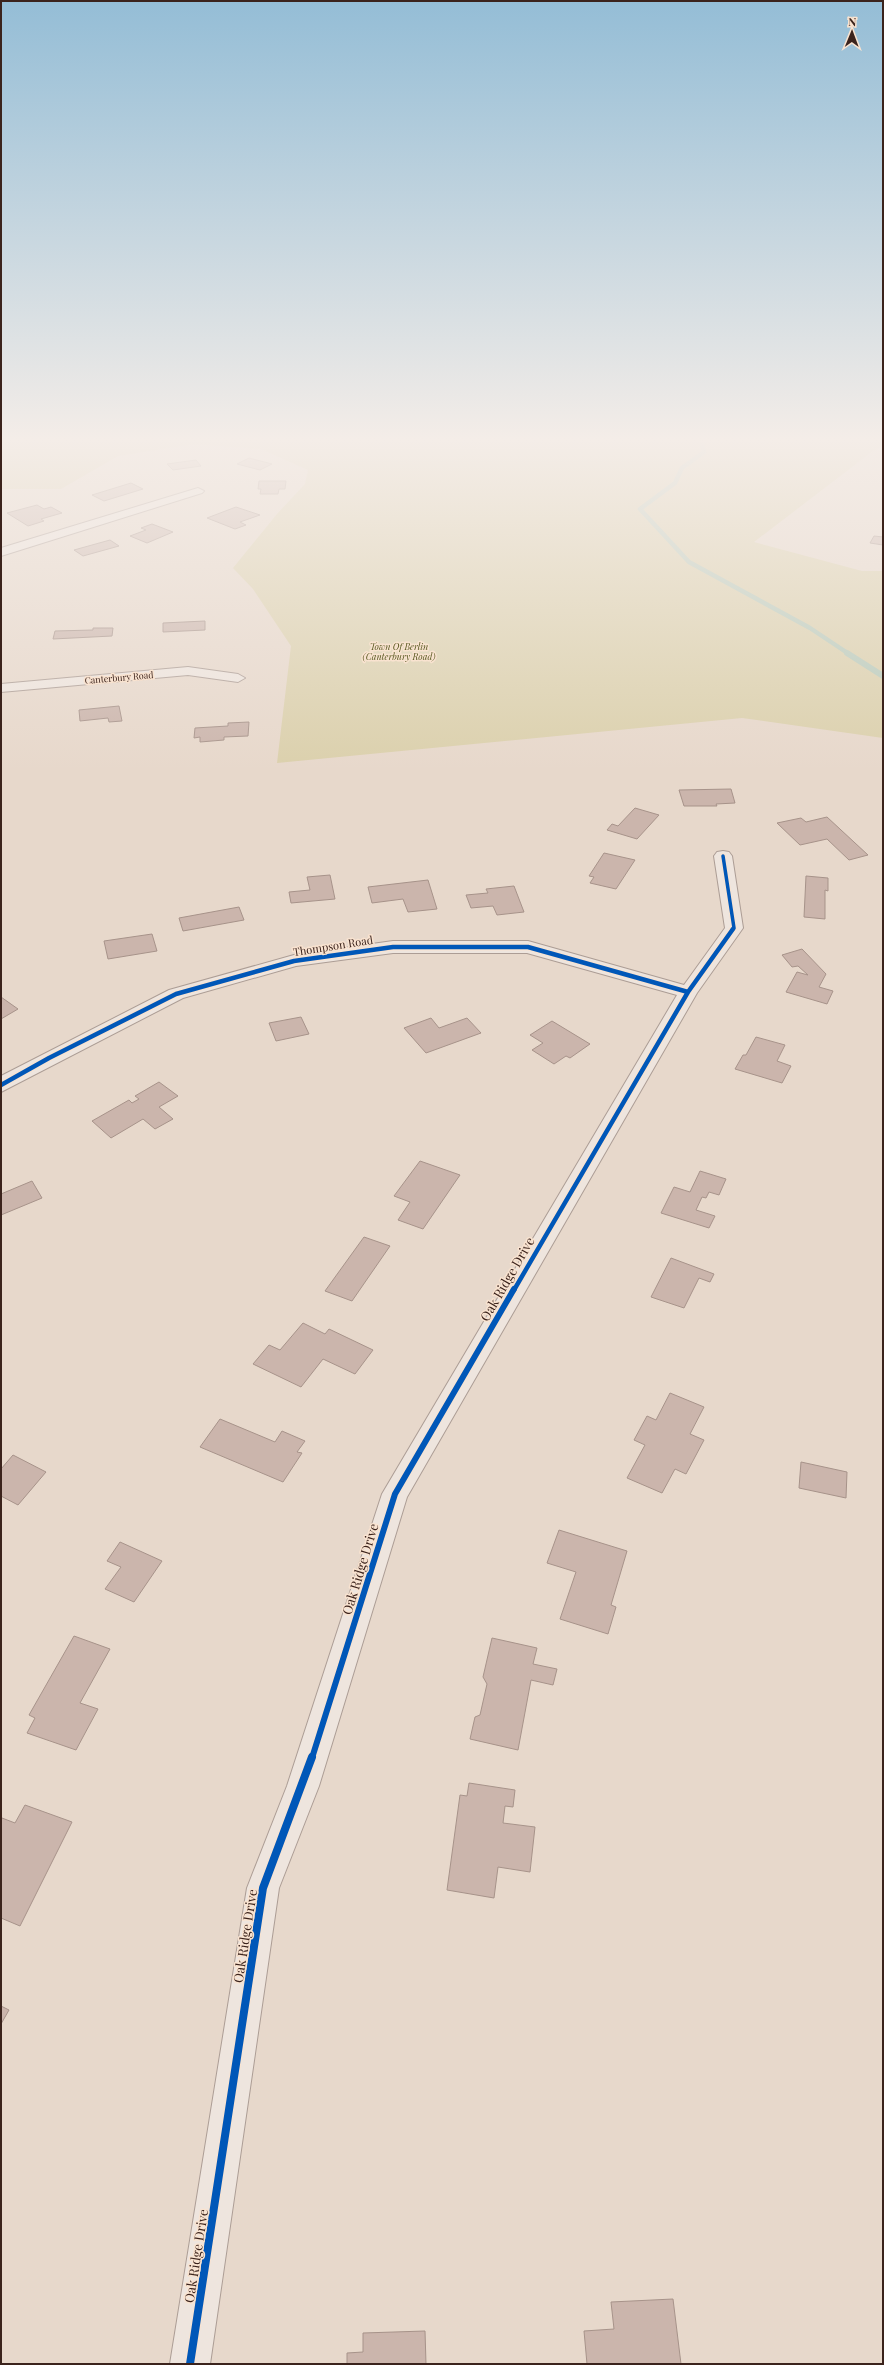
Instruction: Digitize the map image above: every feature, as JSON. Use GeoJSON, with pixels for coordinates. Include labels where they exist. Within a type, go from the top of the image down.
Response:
{"type":"FeatureCollection","features":[{"type":"Feature","properties":{"kind":"street","name":"Canterbury Road"},"geometry":{"type":"LineString","coordinates":[[1,688],[188,671],[238,678]]}},
{"type":"Feature","properties":{"kind":"street","name":"Oak Ridge Drive"},"geometry":{"type":"LineString","coordinates":[[190,2364],[263,1888],[303,1786],[395,1494],[688,992],[734,928],[723,856]]}},
{"type":"Feature","properties":{"kind":"street","name":"Thompson Road"},"geometry":{"type":"LineString","coordinates":[[1,1085],[49,1058],[176,994],[294,961],[393,947],[528,948],[688,992]]}},
{"type":"Feature","properties":{"kind":"green space","name":"Town Of Berlin (Canterbury Road)"},"geometry":{"type":"Polygon","coordinates":[[[247,550],[785,550],[862,571],[883,571],[883,738],[742,718],[277,763],[291,646],[253,589],[233,568],[247,550]]]}},
{"type":"Feature","properties":{"kind":"building"},"geometry":{"type":"Polygon","coordinates":[[[75,550],[103,550],[83,556],[75,550]]]}},
{"type":"Feature","properties":{"kind":"building"},"geometry":{"type":"Polygon","coordinates":[[[205,621],[205,630],[163,632],[163,623],[205,621]]]}},
{"type":"Feature","properties":{"kind":"building"},"geometry":{"type":"Polygon","coordinates":[[[93,628],[113,628],[112,636],[53,639],[55,631],[93,630],[93,628]]]}},
{"type":"Feature","properties":{"kind":"building"},"geometry":{"type":"Polygon","coordinates":[[[119,706],[122,721],[109,722],[108,718],[80,721],[79,710],[119,706]]]}},
{"type":"Feature","properties":{"kind":"building"},"geometry":{"type":"Polygon","coordinates":[[[249,722],[248,736],[224,737],[224,740],[200,742],[200,737],[194,738],[195,728],[228,726],[228,723],[249,722]]]}},
{"type":"Feature","properties":{"kind":"building"},"geometry":{"type":"Polygon","coordinates":[[[731,789],[735,803],[716,804],[717,806],[684,806],[679,790],[731,789]]]}},
{"type":"Feature","properties":{"kind":"building"},"geometry":{"type":"Polygon","coordinates":[[[635,808],[659,815],[637,839],[607,830],[612,824],[618,826],[635,808]]]}},
{"type":"Feature","properties":{"kind":"building"},"geometry":{"type":"Polygon","coordinates":[[[827,817],[868,855],[849,860],[827,839],[800,845],[777,823],[801,818],[806,822],[827,817]]]}},
{"type":"Feature","properties":{"kind":"building"},"geometry":{"type":"Polygon","coordinates":[[[604,853],[635,860],[616,889],[590,883],[594,877],[589,876],[604,853]]]}},
{"type":"Feature","properties":{"kind":"building"},"geometry":{"type":"Polygon","coordinates":[[[330,875],[335,899],[291,903],[289,892],[310,890],[307,877],[330,875]]]}},
{"type":"Feature","properties":{"kind":"building"},"geometry":{"type":"Polygon","coordinates":[[[806,876],[828,878],[828,891],[825,890],[825,919],[804,917],[806,876]]]}},
{"type":"Feature","properties":{"kind":"building"},"geometry":{"type":"Polygon","coordinates":[[[428,880],[437,909],[408,912],[403,899],[372,903],[368,887],[428,880]]]}},
{"type":"Feature","properties":{"kind":"building"},"geometry":{"type":"Polygon","coordinates":[[[514,886],[524,912],[497,915],[493,906],[471,908],[466,895],[488,893],[486,889],[514,886]]]}},
{"type":"Feature","properties":{"kind":"building"},"geometry":{"type":"Polygon","coordinates":[[[239,907],[244,920],[183,931],[179,918],[239,907]]]}},
{"type":"Feature","properties":{"kind":"building"},"geometry":{"type":"Polygon","coordinates":[[[152,934],[157,951],[108,959],[104,941],[152,934]]]}},
{"type":"Feature","properties":{"kind":"building"},"geometry":{"type":"Polygon","coordinates":[[[802,949],[826,974],[819,987],[833,991],[827,1004],[786,992],[797,972],[808,975],[798,966],[792,967],[782,955],[802,949]]]}},
{"type":"Feature","properties":{"kind":"building"},"geometry":{"type":"Polygon","coordinates":[[[1,997],[18,1009],[1,1019],[1,997]]]}},
{"type":"Feature","properties":{"kind":"building"},"geometry":{"type":"Polygon","coordinates":[[[301,1017],[309,1034],[276,1041],[269,1023],[301,1017]]]}},
{"type":"Feature","properties":{"kind":"building"},"geometry":{"type":"Polygon","coordinates":[[[431,1018],[439,1028],[467,1018],[481,1033],[426,1053],[404,1028],[431,1018]]]}},
{"type":"Feature","properties":{"kind":"building"},"geometry":{"type":"Polygon","coordinates":[[[552,1021],[590,1044],[570,1058],[566,1056],[554,1064],[532,1050],[543,1043],[530,1035],[552,1021]]]}},
{"type":"Feature","properties":{"kind":"building"},"geometry":{"type":"Polygon","coordinates":[[[756,1037],[785,1045],[777,1061],[791,1066],[782,1083],[735,1069],[743,1055],[746,1055],[756,1037]]]}},
{"type":"Feature","properties":{"kind":"building"},"geometry":{"type":"Polygon","coordinates":[[[159,1082],[178,1096],[159,1107],[173,1119],[155,1129],[143,1119],[111,1138],[92,1121],[129,1100],[132,1103],[139,1099],[135,1096],[159,1082]]]}},
{"type":"Feature","properties":{"kind":"building"},"geometry":{"type":"Polygon","coordinates":[[[420,1161],[460,1175],[423,1229],[398,1220],[410,1202],[394,1196],[420,1161]]]}},
{"type":"Feature","properties":{"kind":"building"},"geometry":{"type":"Polygon","coordinates":[[[700,1171],[726,1179],[719,1195],[709,1192],[706,1198],[702,1197],[696,1210],[715,1216],[709,1228],[661,1213],[674,1187],[690,1192],[700,1171]]]}},
{"type":"Feature","properties":{"kind":"building"},"geometry":{"type":"Polygon","coordinates":[[[32,1181],[42,1198],[1,1215],[1,1194],[32,1181]]]}},
{"type":"Feature","properties":{"kind":"building"},"geometry":{"type":"Polygon","coordinates":[[[364,1237],[390,1246],[352,1301],[325,1291],[364,1237]]]}},
{"type":"Feature","properties":{"kind":"building"},"geometry":{"type":"Polygon","coordinates":[[[671,1258],[714,1274],[710,1282],[699,1278],[684,1308],[651,1297],[671,1258]]]}},
{"type":"Feature","properties":{"kind":"building"},"geometry":{"type":"Polygon","coordinates":[[[303,1323],[325,1334],[329,1329],[373,1350],[355,1374],[323,1359],[301,1387],[253,1364],[269,1345],[280,1350],[303,1323]]]}},
{"type":"Feature","properties":{"kind":"building"},"geometry":{"type":"Polygon","coordinates":[[[670,1393],[704,1407],[690,1434],[704,1440],[686,1474],[675,1469],[662,1493],[627,1478],[645,1445],[634,1440],[647,1416],[656,1420],[670,1393]]]}},
{"type":"Feature","properties":{"kind":"building"},"geometry":{"type":"Polygon","coordinates":[[[220,1419],[275,1442],[282,1431],[305,1441],[297,1452],[302,1453],[283,1482],[200,1447],[220,1419]]]}},
{"type":"Feature","properties":{"kind":"building"},"geometry":{"type":"Polygon","coordinates":[[[13,1455],[46,1472],[18,1505],[1,1496],[1,1469],[13,1455]]]}},
{"type":"Feature","properties":{"kind":"building"},"geometry":{"type":"Polygon","coordinates":[[[801,1462],[847,1472],[846,1498],[799,1488],[801,1462]]]}},
{"type":"Feature","properties":{"kind":"building"},"geometry":{"type":"Polygon","coordinates":[[[559,1530],[627,1551],[611,1605],[616,1607],[608,1634],[560,1619],[576,1572],[547,1563],[559,1530]]]}},
{"type":"Feature","properties":{"kind":"building"},"geometry":{"type":"Polygon","coordinates":[[[120,1542],[162,1561],[134,1602],[105,1589],[121,1567],[107,1561],[120,1542]]]}},
{"type":"Feature","properties":{"kind":"building"},"geometry":{"type":"Polygon","coordinates":[[[74,1636],[110,1649],[80,1703],[98,1709],[76,1750],[27,1733],[35,1718],[29,1715],[74,1636]]]}},
{"type":"Feature","properties":{"kind":"building"},"geometry":{"type":"Polygon","coordinates":[[[492,1638],[537,1648],[533,1664],[557,1669],[553,1685],[531,1680],[518,1750],[470,1739],[475,1717],[480,1715],[487,1684],[483,1677],[492,1638]]]}},
{"type":"Feature","properties":{"kind":"building"},"geometry":{"type":"Polygon","coordinates":[[[469,1783],[515,1790],[513,1807],[505,1806],[503,1823],[535,1827],[530,1872],[498,1867],[494,1898],[447,1890],[460,1795],[467,1796],[469,1783]]]}},
{"type":"Feature","properties":{"kind":"building"},"geometry":{"type":"Polygon","coordinates":[[[25,1805],[72,1822],[20,1926],[1,1918],[1,1821],[2,1818],[15,1823],[25,1805]]]}},
{"type":"Feature","properties":{"kind":"building"},"geometry":{"type":"Polygon","coordinates":[[[1,2006],[9,2010],[1,2024],[1,2006]]]}},
{"type":"Feature","properties":{"kind":"building"},"geometry":{"type":"Polygon","coordinates":[[[673,2299],[681,2364],[587,2364],[584,2331],[614,2329],[611,2302],[673,2299]]]}},
{"type":"Feature","properties":{"kind":"building"},"geometry":{"type":"Polygon","coordinates":[[[425,2331],[426,2364],[347,2364],[347,2353],[363,2352],[363,2333],[425,2331]]]}},
{"type":"Feature","properties":{"kind":"waterway"},"geometry":{"type":"LineString","coordinates":[[678,550],[689,562],[810,628],[849,654]]}},
{"type":"Feature","properties":{"kind":"waterway"},"geometry":{"type":"LineString","coordinates":[[847,653],[883,676]]}},
{"type":"Feature","properties":{"kind":"cycle path"},"geometry":{"type":"LineString","coordinates":[[190,2364],[263,1888],[303,1786],[395,1494],[688,992],[734,928],[723,856]]}},
{"type":"Feature","properties":{"kind":"cycle path"},"geometry":{"type":"LineString","coordinates":[[1,1085],[49,1058],[176,994],[294,961],[393,947],[528,947],[688,992]]}}]}
